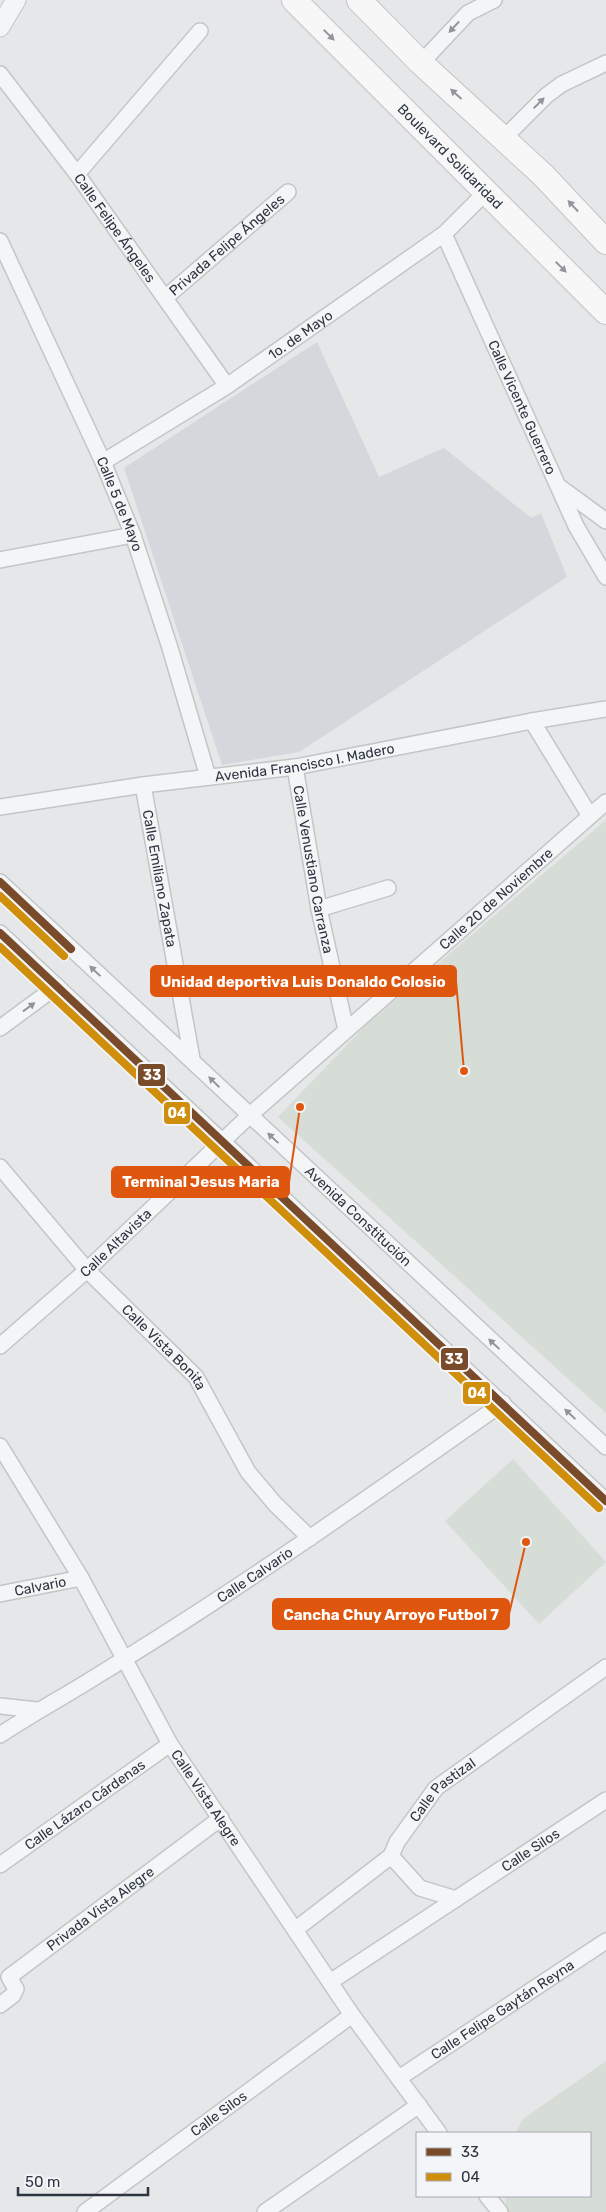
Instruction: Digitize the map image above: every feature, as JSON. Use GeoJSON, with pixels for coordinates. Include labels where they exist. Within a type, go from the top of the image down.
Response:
{"type":"FeatureCollection","features":[{"type":"Feature","properties":{"kind":"main road","name":"Boulevard Solidaridad"},"geometry":{"type":"LineString","coordinates":[[294,0],[606,312]]}},
{"type":"Feature","properties":{"kind":"main road"},"geometry":{"type":"LineString","coordinates":[[360,0],[421,63],[543,174],[606,242]]}},
{"type":"Feature","properties":{"kind":"street"},"geometry":{"type":"LineString","coordinates":[[0,27],[16,0]]}},
{"type":"Feature","properties":{"kind":"street"},"geometry":{"type":"LineString","coordinates":[[421,63],[468,13],[494,0]]}},
{"type":"Feature","properties":{"kind":"street"},"geometry":{"type":"LineString","coordinates":[[77,174],[200,31]]}},
{"type":"Feature","properties":{"kind":"street"},"geometry":{"type":"LineString","coordinates":[[504,138],[547,95],[562,84],[606,63]]}},
{"type":"Feature","properties":{"kind":"street","name":"Calle Felipe Ángeles"},"geometry":{"type":"LineString","coordinates":[[2,84],[77,174],[227,386]]}},
{"type":"Feature","properties":{"kind":"street","name":"Privada Felipe Ángeles"},"geometry":{"type":"LineString","coordinates":[[166,298],[288,192]]}},
{"type":"Feature","properties":{"kind":"street","name":"1o. de Mayo"},"geometry":{"type":"LineString","coordinates":[[103,462],[227,386],[444,234],[486,192]]}},
{"type":"Feature","properties":{"kind":"street","name":"Calle Vicente Guerrero"},"geometry":{"type":"LineString","coordinates":[[444,234],[576,526],[606,577]]}},
{"type":"Feature","properties":{"kind":"street","name":"Calle 5 de Mayo"},"geometry":{"type":"LineString","coordinates":[[0,241],[103,462],[133,535],[170,648],[208,778]]}},
{"type":"Feature","properties":{"kind":"street"},"geometry":{"type":"LineString","coordinates":[[560,487],[606,521]]}},
{"type":"Feature","properties":{"kind":"street"},"geometry":{"type":"LineString","coordinates":[[0,560],[133,535]]}},
{"type":"Feature","properties":{"kind":"street","name":"Avenida Francisco I. Madero"},"geometry":{"type":"LineString","coordinates":[[0,807],[143,785],[295,767],[532,721],[606,710]]}},
{"type":"Feature","properties":{"kind":"street"},"geometry":{"type":"LineString","coordinates":[[532,721],[590,816]]}},
{"type":"Feature","properties":{"kind":"street","name":"Calle Venustiano Carranza"},"geometry":{"type":"LineString","coordinates":[[295,767],[319,909],[346,1030]]}},
{"type":"Feature","properties":{"kind":"street","name":"Calle Emiliano Zapata"},"geometry":{"type":"LineString","coordinates":[[143,785],[192,1060]]}},
{"type":"Feature","properties":{"kind":"street","name":"Calle 20 de Noviembre"},"geometry":{"type":"LineString","coordinates":[[249,1116],[606,802]]}},
{"type":"Feature","properties":{"kind":"street","name":"Avenida Constitución"},"geometry":{"type":"LineString","coordinates":[[0,882],[606,1448]]}},
{"type":"Feature","properties":{"kind":"street"},"geometry":{"type":"LineString","coordinates":[[319,909],[388,888]]}},
{"type":"Feature","properties":{"kind":"street"},"geometry":{"type":"LineString","coordinates":[[0,932],[606,1501]]}},
{"type":"Feature","properties":{"kind":"street"},"geometry":{"type":"LineString","coordinates":[[0,1028],[57,986]]}},
{"type":"Feature","properties":{"kind":"street","name":"Calle Altavista"},"geometry":{"type":"LineString","coordinates":[[0,1346],[87,1270],[224,1142],[249,1116]]}},
{"type":"Feature","properties":{"kind":"street","name":"Calle Vista Bonita"},"geometry":{"type":"LineString","coordinates":[[0,1167],[87,1270],[196,1378],[248,1472],[275,1504],[310,1538]]}},
{"type":"Feature","properties":{"kind":"street","name":"Calle Calvario"},"geometry":{"type":"LineString","coordinates":[[0,1735],[37,1710],[123,1659],[310,1538],[503,1403]]}},
{"type":"Feature","properties":{"kind":"street","name":"Calle Vista Alegre"},"geometry":{"type":"LineString","coordinates":[[0,1446],[81,1578],[170,1744],[352,2015],[438,2132]]}},
{"type":"Feature","properties":{"kind":"street","name":"Calvario"},"geometry":{"type":"LineString","coordinates":[[0,1594],[81,1578]]}},
{"type":"Feature","properties":{"kind":"street","name":"Calle Pastizal"},"geometry":{"type":"LineString","coordinates":[[296,1929],[391,1856],[397,1842],[436,1788],[606,1668]]}},
{"type":"Feature","properties":{"kind":"street"},"geometry":{"type":"LineString","coordinates":[[0,1706],[37,1710]]}},
{"type":"Feature","properties":{"kind":"street","name":"Calle Lázaro Cárdenas"},"geometry":{"type":"LineString","coordinates":[[0,1865],[170,1744]]}},
{"type":"Feature","properties":{"kind":"street","name":"Calle Silos"},"geometry":{"type":"LineString","coordinates":[[330,1982],[606,1800]]}},
{"type":"Feature","properties":{"kind":"street","name":"Privada Vista Alegre"},"geometry":{"type":"LineString","coordinates":[[0,2005],[13,1995],[16,1989],[9,1977],[221,1818]]}},
{"type":"Feature","properties":{"kind":"street"},"geometry":{"type":"LineString","coordinates":[[391,1856],[420,1888],[456,1899]]}},
{"type":"Feature","properties":{"kind":"street","name":"Calle Felipe Gaytán Reyna"},"geometry":{"type":"LineString","coordinates":[[399,2078],[606,1941]]}},
{"type":"Feature","properties":{"kind":"street","name":"Calle Silos"},"geometry":{"type":"LineString","coordinates":[[85,2212],[352,2015]]}},
{"type":"Feature","properties":{"kind":"street"},"geometry":{"type":"LineString","coordinates":[[265,2212],[418,2105]]}},
{"type":"Feature","properties":{"kind":"street"},"geometry":{"type":"LineString","coordinates":[[488,2197],[498,2211]]}},
{"type":"Feature","properties":{"kind":"shaded area"},"geometry":{"type":"Polygon","coordinates":[[[317,342],[379,477],[444,448],[531,518],[541,513],[567,577],[299,752],[222,765],[124,468],[317,342]]]}},
{"type":"Feature","properties":{"kind":"shaded area"},"geometry":{"type":"Polygon","coordinates":[[[606,820],[606,1413],[278,1117],[365,1026],[606,820]]]}},
{"type":"Feature","properties":{"kind":"shaded area"},"geometry":{"type":"Polygon","coordinates":[[[513,1459],[606,1562],[539,1624],[445,1521],[513,1459]]]}},
{"type":"Feature","properties":{"kind":"shaded area"},"geometry":{"type":"Polygon","coordinates":[[[606,2061],[606,2212],[507,2212],[505,2197],[591,2197],[591,2132],[516,2132],[523,2119],[606,2061]]]}},
{"type":"Feature","properties":{"kind":"transit line","name":"33"},"geometry":{"type":"LineString","coordinates":[[0,882],[71,949]]}},
{"type":"Feature","properties":{"kind":"transit line","name":"04"},"geometry":{"type":"LineString","coordinates":[[0,896],[64,956]]}},
{"type":"Feature","properties":{"kind":"transit line","name":"33"},"geometry":{"type":"LineString","coordinates":[[0,933],[606,1501]]}},
{"type":"Feature","properties":{"kind":"transit line","name":"04"},"geometry":{"type":"LineString","coordinates":[[0,947],[599,1508]]}},
{"type":"Feature","properties":{"kind":"place","name":"Unidad deportiva Luis Donaldo Colosio"},"geometry":{"type":"Point","coordinates":[464,1071]}},
{"type":"Feature","properties":{"kind":"place","name":"Terminal Jesus Maria"},"geometry":{"type":"Point","coordinates":[300,1107]}},
{"type":"Feature","properties":{"kind":"place","name":"Cancha Chuy Arroyo Futbol 7"},"geometry":{"type":"Point","coordinates":[526,1542]}}]}
